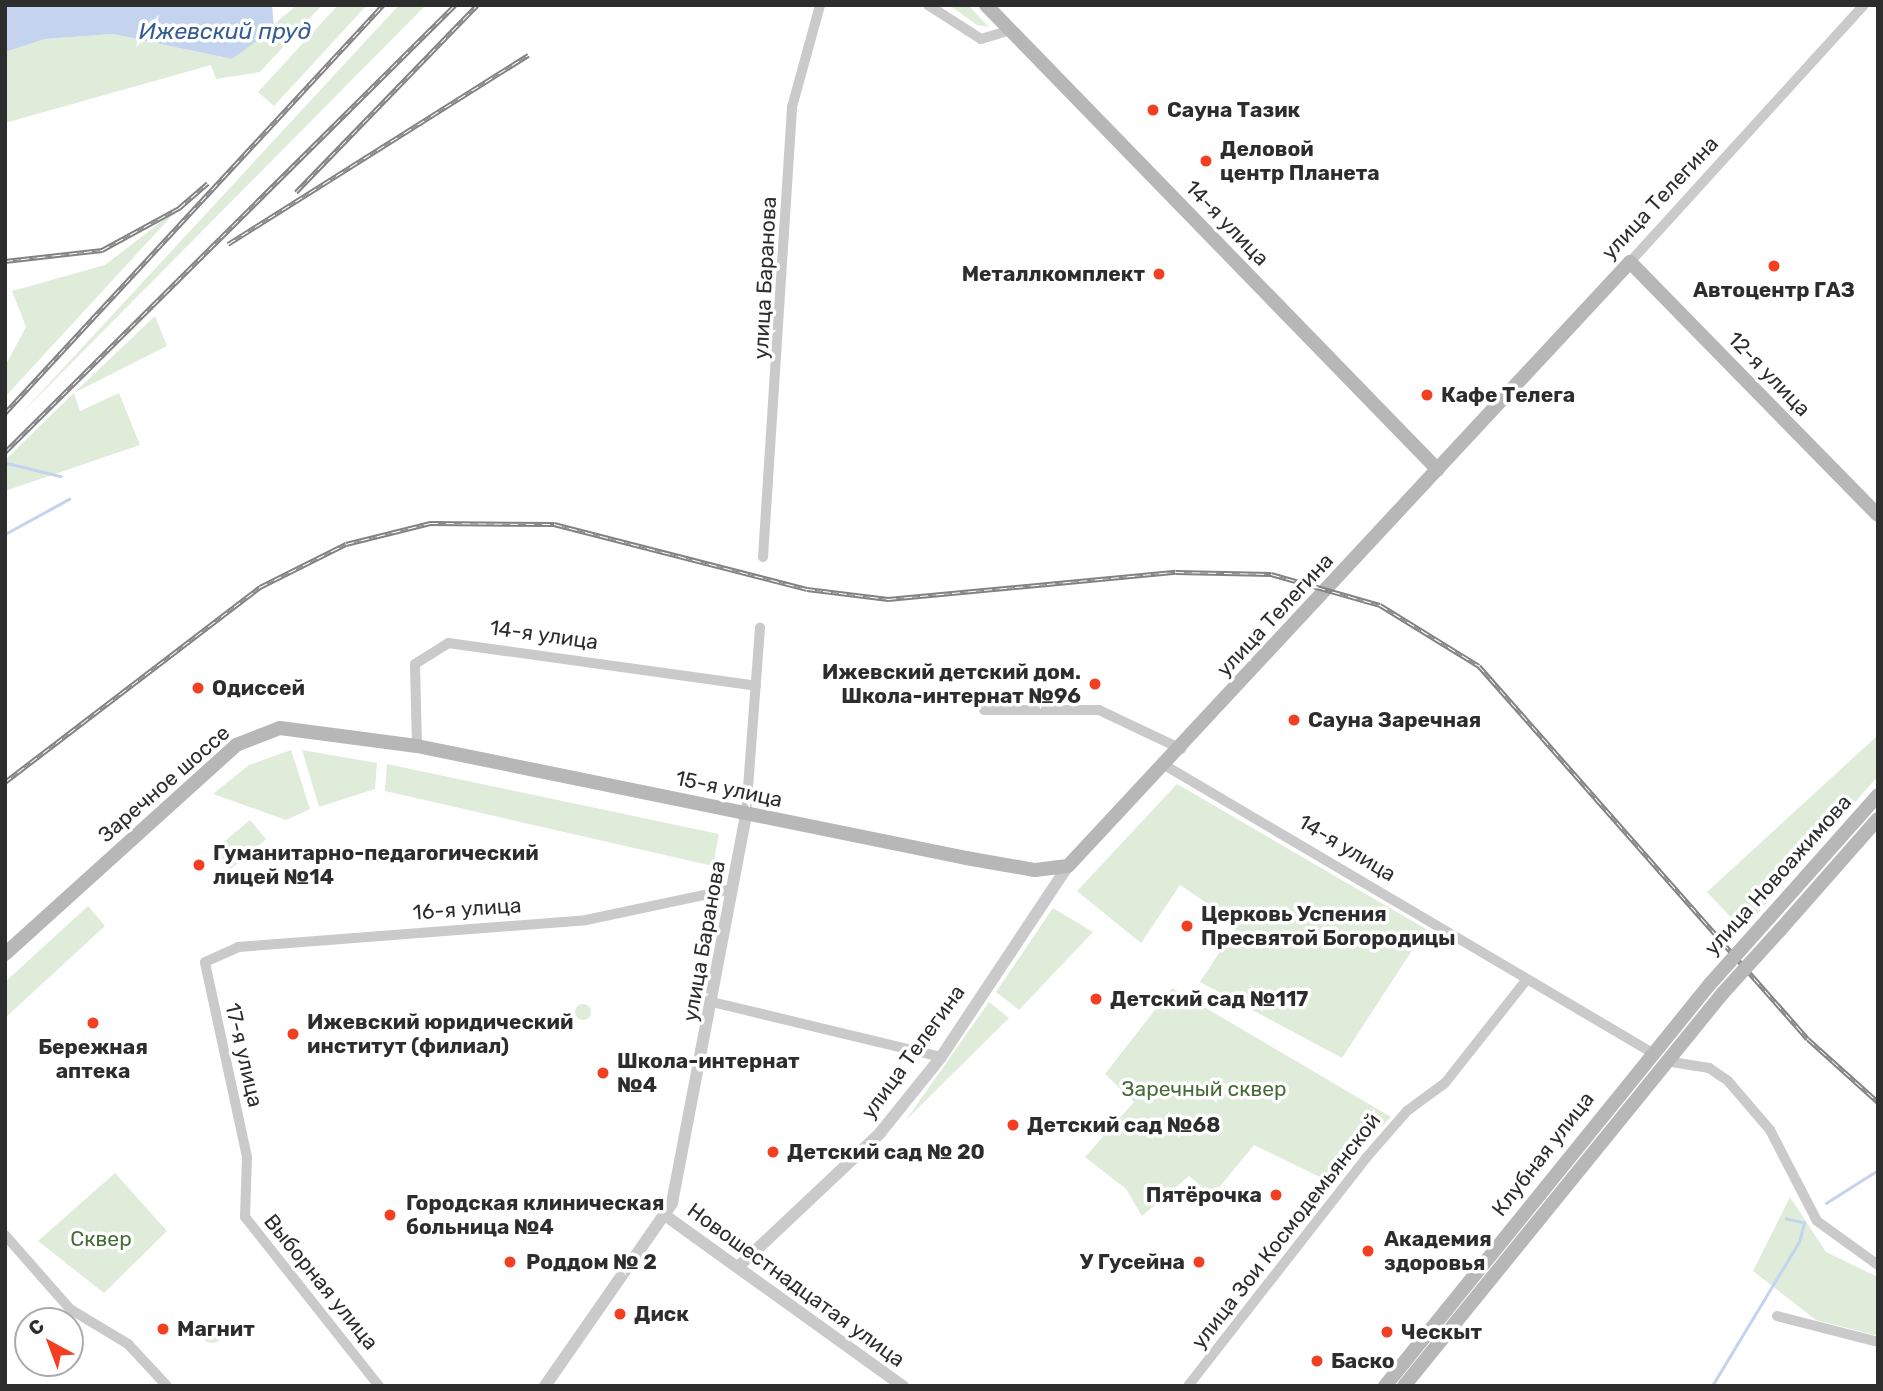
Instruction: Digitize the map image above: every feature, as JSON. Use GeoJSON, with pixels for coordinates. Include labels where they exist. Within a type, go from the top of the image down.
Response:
{"type":"FeatureCollection","features":[{"type":"Feature","properties":{"kind":"main road","name":"14-я улица"},"geometry":{"type":"LineString","coordinates":[[988,5],[1438,470]]}},
{"type":"Feature","properties":{"kind":"main road","name":"улица Телегина"},"geometry":{"type":"LineString","coordinates":[[1068,866],[1166,766],[1630,262]]}},
{"type":"Feature","properties":{"kind":"main road","name":"12-я улица"},"geometry":{"type":"LineString","coordinates":[[1630,262],[1878,514]]}},
{"type":"Feature","properties":{"kind":"main road","name":"Заречное шоссе"},"geometry":{"type":"LineString","coordinates":[[5,954],[236,745],[280,728],[382,741]]}},
{"type":"Feature","properties":{"kind":"main road","name":"15-я улица"},"geometry":{"type":"LineString","coordinates":[[382,741],[1035,870],[1068,866]]}},
{"type":"Feature","properties":{"kind":"main road","name":"улица Новоажимова"},"geometry":{"type":"LineString","coordinates":[[1710,984],[1878,795]]}},
{"type":"Feature","properties":{"kind":"main road","name":"улица Новоажимова"},"geometry":{"type":"LineString","coordinates":[[1722,994],[1878,819]]}},
{"type":"Feature","properties":{"kind":"main road","name":"Клубная улица"},"geometry":{"type":"LineString","coordinates":[[1385,1386],[1651,1052],[1710,984]]}},
{"type":"Feature","properties":{"kind":"main road","name":"Клубная улица"},"geometry":{"type":"LineString","coordinates":[[1404,1386],[1664,1061],[1722,994]]}},
{"type":"Feature","properties":{"kind":"main road"},"geometry":{"type":"LineString","coordinates":[[1651,1052],[1664,1061]]}},
{"type":"Feature","properties":{"kind":"street","name":"улица Баранова"},"geometry":{"type":"LineString","coordinates":[[764,557],[792,107],[820,5]]}},
{"type":"Feature","properties":{"kind":"street"},"geometry":{"type":"LineString","coordinates":[[928,5],[981,40],[1007,25]]}},
{"type":"Feature","properties":{"kind":"street","name":"улица Телегина"},"geometry":{"type":"LineString","coordinates":[[1630,262],[1864,5]]}},
{"type":"Feature","properties":{"kind":"street","name":"улица Баранова"},"geometry":{"type":"LineString","coordinates":[[545,1386],[666,1216],[682,1163],[746,814],[760,628]]}},
{"type":"Feature","properties":{"kind":"street","name":"14-я улица"},"geometry":{"type":"LineString","coordinates":[[417,746],[415,664],[448,643],[756,687]]}},
{"type":"Feature","properties":{"kind":"street"},"geometry":{"type":"LineString","coordinates":[[984,710],[1099,710],[1181,749]]}},
{"type":"Feature","properties":{"kind":"street","name":"14-я улица"},"geometry":{"type":"LineString","coordinates":[[1166,766],[1651,1052]]}},
{"type":"Feature","properties":{"kind":"street","name":"улица Телегина"},"geometry":{"type":"LineString","coordinates":[[738,1267],[880,1133],[940,1057],[1068,866]]}},
{"type":"Feature","properties":{"kind":"street","name":"16-я улица"},"geometry":{"type":"LineString","coordinates":[[205,962],[238,947],[586,920],[732,889]]}},
{"type":"Feature","properties":{"kind":"street","name":"17-я улица"},"geometry":{"type":"LineString","coordinates":[[205,962],[247,1157]]}},
{"type":"Feature","properties":{"kind":"street","name":"улица Зои Космодемьянской"},"geometry":{"type":"LineString","coordinates":[[1188,1386],[1358,1166],[1407,1111],[1445,1083],[1527,979]]}},
{"type":"Feature","properties":{"kind":"street"},"geometry":{"type":"LineString","coordinates":[[712,1002],[940,1057]]}},
{"type":"Feature","properties":{"kind":"street"},"geometry":{"type":"LineString","coordinates":[[1664,1061],[1709,1068],[1728,1081],[1770,1130],[1817,1220],[1878,1265]]}},
{"type":"Feature","properties":{"kind":"street","name":"Выборная улица"},"geometry":{"type":"LineString","coordinates":[[247,1157],[245,1217],[379,1386]]}},
{"type":"Feature","properties":{"kind":"street","name":"Новошестнадцатая улица"},"geometry":{"type":"LineString","coordinates":[[666,1216],[903,1386]]}},
{"type":"Feature","properties":{"kind":"street"},"geometry":{"type":"LineString","coordinates":[[5,1235],[70,1309],[128,1344],[167,1386]]}},
{"type":"Feature","properties":{"kind":"street"},"geometry":{"type":"LineString","coordinates":[[1777,1316],[1878,1342]]}},
{"type":"Feature","properties":{"kind":"green space"},"geometry":{"type":"Polygon","coordinates":[[[297,5],[322,5],[260,72],[216,79],[211,65],[5,123],[5,52],[45,39],[113,34],[232,59],[297,5]]]}},
{"type":"Feature","properties":{"kind":"green space"},"geometry":{"type":"Polygon","coordinates":[[[338,5],[367,5],[274,106],[258,92],[338,5]]]}},
{"type":"Feature","properties":{"kind":"green space"},"geometry":{"type":"Polygon","coordinates":[[[399,5],[426,5],[18,417],[399,5]]]}},
{"type":"Feature","properties":{"kind":"green space"},"geometry":{"type":"Polygon","coordinates":[[[949,5],[968,5],[989,27],[977,25],[949,5]]]}},
{"type":"Feature","properties":{"kind":"green space"},"geometry":{"type":"Polygon","coordinates":[[[179,208],[5,397],[5,366],[26,327],[12,291],[105,265],[179,208]]]}},
{"type":"Feature","properties":{"kind":"green space"},"geometry":{"type":"Polygon","coordinates":[[[155,316],[167,346],[74,393],[155,316]]]}},
{"type":"Feature","properties":{"kind":"green space"},"geometry":{"type":"Polygon","coordinates":[[[74,393],[80,411],[119,393],[140,445],[5,491],[5,460],[74,393]]]}},
{"type":"Feature","properties":{"kind":"green space"},"geometry":{"type":"Polygon","coordinates":[[[1878,735],[1878,776],[1743,930],[1707,892],[1878,735]]]}},
{"type":"Feature","properties":{"kind":"green space"},"geometry":{"type":"Polygon","coordinates":[[[291,750],[310,809],[286,820],[213,794],[249,765],[291,750]]]}},
{"type":"Feature","properties":{"kind":"green space"},"geometry":{"type":"Polygon","coordinates":[[[302,750],[377,763],[375,789],[319,807],[302,750]]]}},
{"type":"Feature","properties":{"kind":"green space"},"geometry":{"type":"Polygon","coordinates":[[[387,764],[719,834],[713,866],[385,791],[387,764]]]}},
{"type":"Feature","properties":{"kind":"green space"},"geometry":{"type":"Polygon","coordinates":[[[1177,784],[1426,929],[1342,1058],[1200,982],[1238,924],[1180,885],[1141,943],[1077,891],[1177,784]]]}},
{"type":"Feature","properties":{"kind":"green space"},"geometry":{"type":"Polygon","coordinates":[[[250,820],[266,839],[231,869],[215,850],[250,820]]]}},
{"type":"Feature","properties":{"kind":"green space"},"geometry":{"type":"Polygon","coordinates":[[[88,906],[105,926],[5,1018],[5,982],[88,906]]]}},
{"type":"Feature","properties":{"kind":"green space"},"geometry":{"type":"Polygon","coordinates":[[[1053,908],[1093,932],[1019,1010],[996,992],[1053,908]]]}},
{"type":"Feature","properties":{"kind":"green space","name":"Заречный сквер"},"geometry":{"type":"Polygon","coordinates":[[[1172,988],[1391,1117],[1330,1182],[1254,1145],[1212,1196],[1189,1176],[1142,1216],[1126,1189],[1085,1157],[1134,1102],[1105,1074],[1172,988]]]}},
{"type":"Feature","properties":{"kind":"green space"},"geometry":{"type":"Polygon","coordinates":[[[989,1002],[1009,1018],[906,1120],[989,1002]]]}},
{"type":"Feature","properties":{"kind":"green space"},"geometry":{"type":"Polygon","coordinates":[[[580,1004],[586,1004],[591,1012],[589,1018],[580,1020],[575,1015],[575,1009],[580,1004]]]}},
{"type":"Feature","properties":{"kind":"green space","name":"Сквер"},"geometry":{"type":"Polygon","coordinates":[[[115,1173],[167,1231],[104,1293],[38,1241],[115,1173]]]}},
{"type":"Feature","properties":{"kind":"green space"},"geometry":{"type":"Polygon","coordinates":[[[1790,1197],[1826,1252],[1878,1277],[1878,1336],[1816,1320],[1753,1271],[1790,1197]]]}},
{"type":"Feature","properties":{"kind":"green space"},"geometry":{"type":"Polygon","coordinates":[[[212,1321],[220,1324],[223,1332],[220,1340],[212,1343],[204,1340],[201,1332],[204,1324],[212,1321]]]}},
{"type":"Feature","properties":{"kind":"water","name":"Ижевский пруд"},"geometry":{"type":"Polygon","coordinates":[[[5,5],[272,5],[274,28],[232,59],[113,34],[45,39],[5,52],[5,5]]]}},
{"type":"Feature","properties":{"kind":"waterway"},"geometry":{"type":"LineString","coordinates":[[7,463],[60,476]]}},
{"type":"Feature","properties":{"kind":"waterway"},"geometry":{"type":"LineString","coordinates":[[5,534],[69,499]]}},
{"type":"Feature","properties":{"kind":"waterway"},"geometry":{"type":"LineString","coordinates":[[1826,1203],[1878,1170]]}},
{"type":"Feature","properties":{"kind":"waterway"},"geometry":{"type":"LineString","coordinates":[[1712,1386],[1799,1242],[1804,1223],[1786,1219]]}},
{"type":"Feature","properties":{"kind":"railway"},"geometry":{"type":"LineString","coordinates":[[5,413],[383,5]]}},
{"type":"Feature","properties":{"kind":"railway"},"geometry":{"type":"LineString","coordinates":[[5,452],[455,5]]}},
{"type":"Feature","properties":{"kind":"railway"},"geometry":{"type":"LineString","coordinates":[[296,192],[477,5]]}},
{"type":"Feature","properties":{"kind":"railway"},"geometry":{"type":"LineString","coordinates":[[228,244],[528,55]]}},
{"type":"Feature","properties":{"kind":"railway"},"geometry":{"type":"LineString","coordinates":[[5,261],[102,250],[179,208],[208,183]]}},
{"type":"Feature","properties":{"kind":"railway"},"geometry":{"type":"LineString","coordinates":[[5,782],[260,587],[346,544],[430,523],[554,524],[807,589],[888,599],[1176,572],[1271,574],[1380,605],[1479,666],[1808,1039],[1878,1102]]}},
{"type":"Feature","properties":{"kind":"place","name":"Сауна Тазик"},"geometry":{"type":"Point","coordinates":[1153,110]}},
{"type":"Feature","properties":{"kind":"place","name":"Деловой центр Планета"},"geometry":{"type":"Point","coordinates":[1206,161]}},
{"type":"Feature","properties":{"kind":"place","name":"Автоцентр ГАЗ"},"geometry":{"type":"Point","coordinates":[1774,266]}},
{"type":"Feature","properties":{"kind":"place","name":"Металлкомплект"},"geometry":{"type":"Point","coordinates":[1159,274]}},
{"type":"Feature","properties":{"kind":"place","name":"Кафе Телега"},"geometry":{"type":"Point","coordinates":[1427,395]}},
{"type":"Feature","properties":{"kind":"place","name":"Ижевский детский дом. Школа-интернат №96"},"geometry":{"type":"Point","coordinates":[1095,684]}},
{"type":"Feature","properties":{"kind":"place","name":"Одиссей"},"geometry":{"type":"Point","coordinates":[198,688]}},
{"type":"Feature","properties":{"kind":"place","name":"Сауна Заречная"},"geometry":{"type":"Point","coordinates":[1294,720]}},
{"type":"Feature","properties":{"kind":"place","name":"Гуманитарно-педагогический лицей №14"},"geometry":{"type":"Point","coordinates":[199,865]}},
{"type":"Feature","properties":{"kind":"place","name":"Церковь Успения Пресвятой Богородицы"},"geometry":{"type":"Point","coordinates":[1187,926]}},
{"type":"Feature","properties":{"kind":"place","name":"Детский сад №117"},"geometry":{"type":"Point","coordinates":[1096,999]}},
{"type":"Feature","properties":{"kind":"place","name":"Бережная аптека"},"geometry":{"type":"Point","coordinates":[93,1023]}},
{"type":"Feature","properties":{"kind":"place","name":"Ижевский юридический институт (филиал)"},"geometry":{"type":"Point","coordinates":[293,1034]}},
{"type":"Feature","properties":{"kind":"place","name":"Школа-интернат №4"},"geometry":{"type":"Point","coordinates":[603,1073]}},
{"type":"Feature","properties":{"kind":"place","name":"Детский сад №68"},"geometry":{"type":"Point","coordinates":[1013,1125]}},
{"type":"Feature","properties":{"kind":"place","name":"Детский сад № 20"},"geometry":{"type":"Point","coordinates":[773,1152]}},
{"type":"Feature","properties":{"kind":"place","name":"Пятёрочка"},"geometry":{"type":"Point","coordinates":[1276,1195]}},
{"type":"Feature","properties":{"kind":"place","name":"Городская клиническая больница №4"},"geometry":{"type":"Point","coordinates":[390,1215]}},
{"type":"Feature","properties":{"kind":"place","name":"Академия здоровья"},"geometry":{"type":"Point","coordinates":[1368,1251]}},
{"type":"Feature","properties":{"kind":"place","name":"Роддом № 2"},"geometry":{"type":"Point","coordinates":[510,1262]}},
{"type":"Feature","properties":{"kind":"place","name":"У Гусейна"},"geometry":{"type":"Point","coordinates":[1199,1262]}},
{"type":"Feature","properties":{"kind":"place","name":"Диск"},"geometry":{"type":"Point","coordinates":[620,1314]}},
{"type":"Feature","properties":{"kind":"place","name":"Магнит"},"geometry":{"type":"Point","coordinates":[163,1329]}},
{"type":"Feature","properties":{"kind":"place","name":"Ческыт"},"geometry":{"type":"Point","coordinates":[1387,1332]}},
{"type":"Feature","properties":{"kind":"place","name":"Баско"},"geometry":{"type":"Point","coordinates":[1317,1361]}}]}
